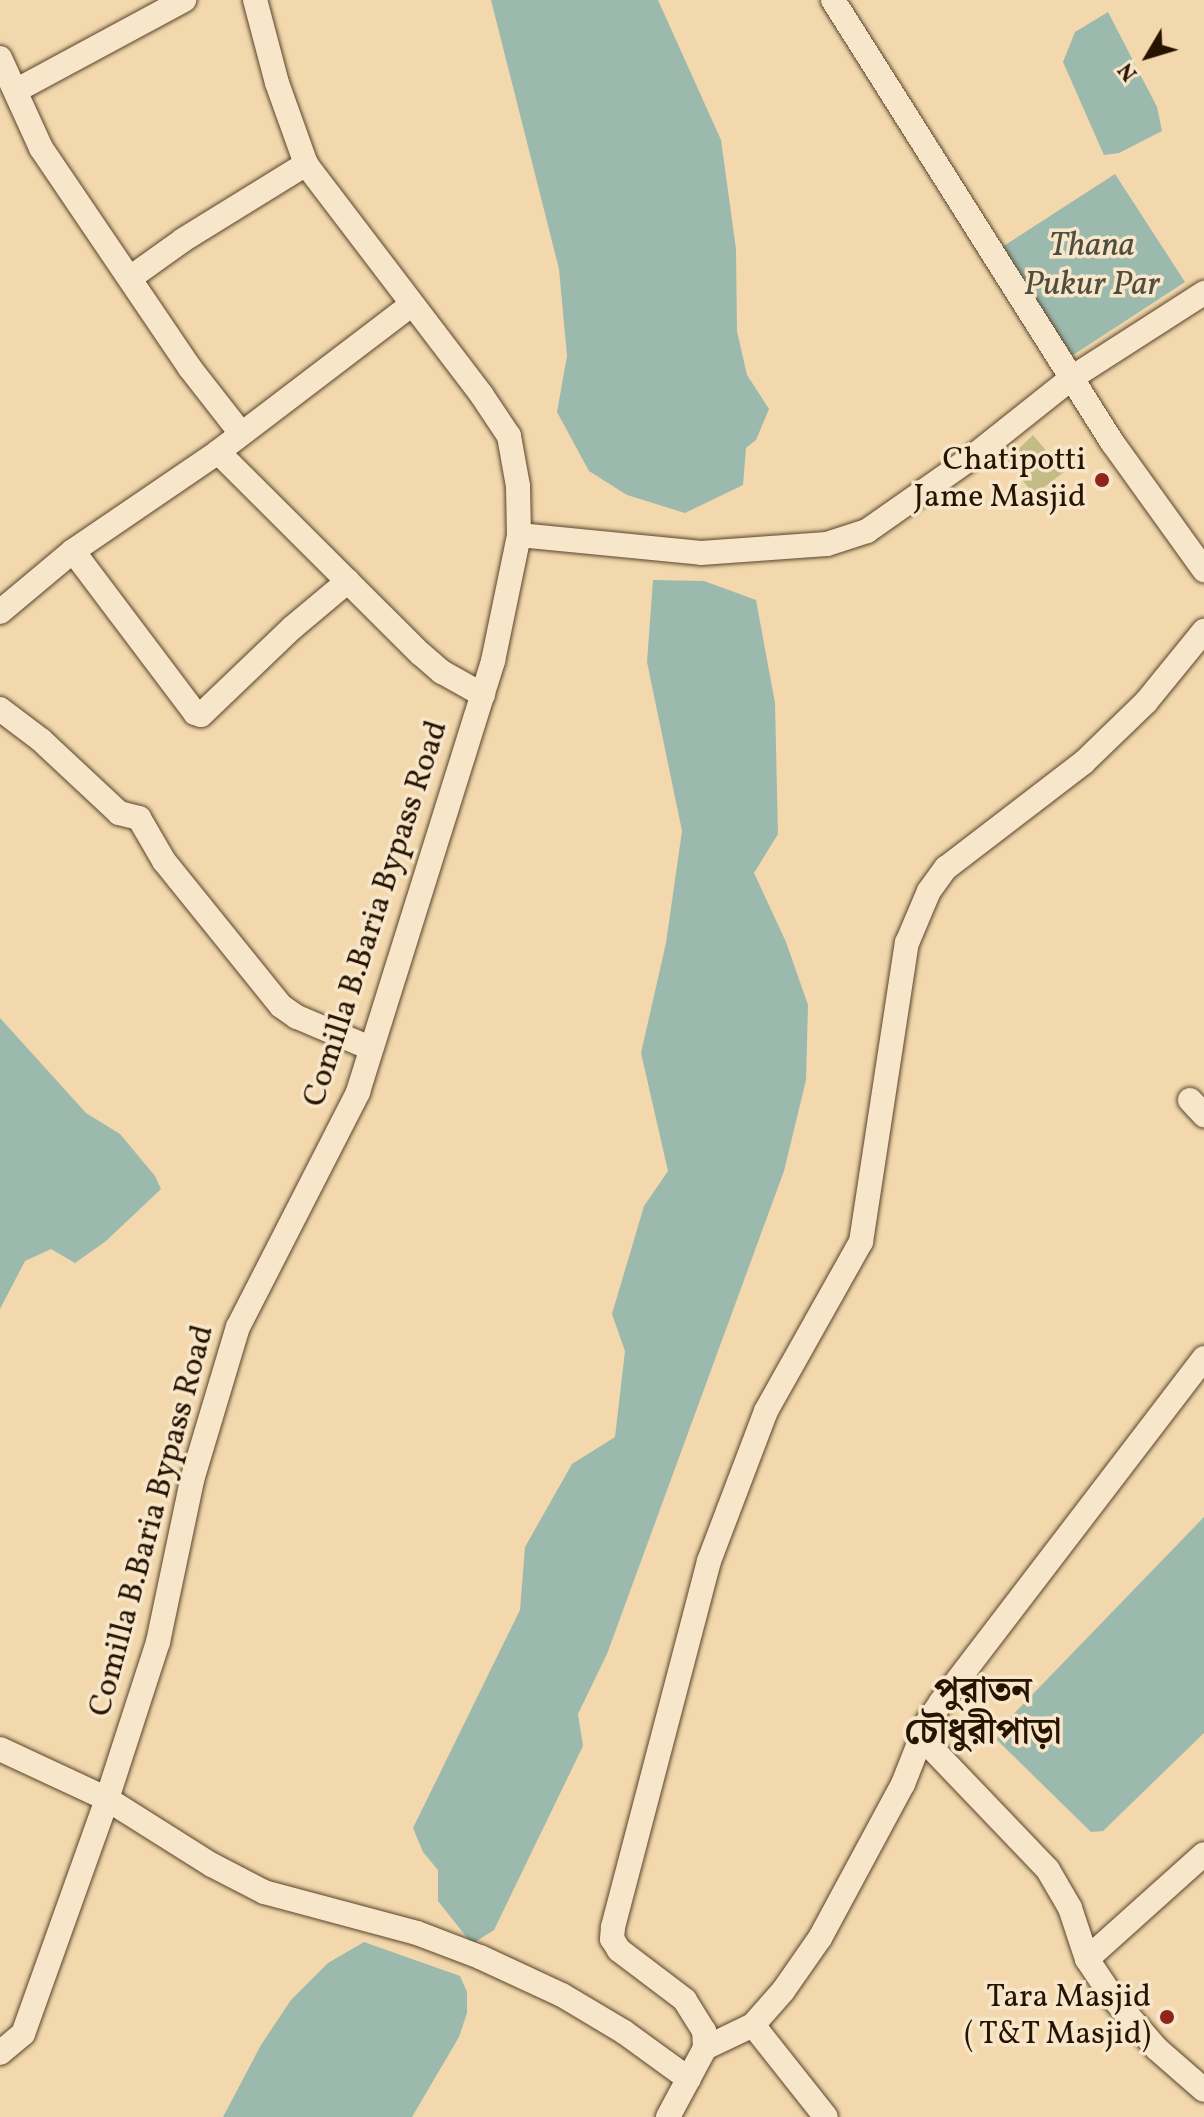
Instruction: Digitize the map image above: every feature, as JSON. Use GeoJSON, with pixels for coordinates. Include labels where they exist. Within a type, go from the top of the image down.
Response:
{"type":"FeatureCollection","features":[{"type":"Feature","properties":{"kind":"street"},"geometry":{"type":"LineString","coordinates":[[17,90],[184,0]]}},
{"type":"Feature","properties":{"kind":"street","name":"Comilla B.Baria Bypass Road"},"geometry":{"type":"LineString","coordinates":[[0,2053],[23,2034],[107,1799],[158,1642],[192,1480],[238,1327],[358,1092],[483,695],[519,535],[518,486],[509,436],[481,394],[306,164],[277,83],[255,0]]}},
{"type":"Feature","properties":{"kind":"street"},"geometry":{"type":"LineString","coordinates":[[833,0],[1112,442],[1204,570]]}},
{"type":"Feature","properties":{"kind":"street"},"geometry":{"type":"LineString","coordinates":[[0,58],[41,148],[190,368],[240,432]]}},
{"type":"Feature","properties":{"kind":"street"},"geometry":{"type":"LineString","coordinates":[[130,278],[183,240],[306,164]]}},
{"type":"Feature","properties":{"kind":"street"},"geometry":{"type":"LineString","coordinates":[[519,535],[701,553],[827,544],[867,531],[975,455],[1073,377],[1204,293]]}},
{"type":"Feature","properties":{"kind":"street"},"geometry":{"type":"LineString","coordinates":[[0,612],[73,551],[218,452],[240,432],[411,305]]}},
{"type":"Feature","properties":{"kind":"street"},"geometry":{"type":"LineString","coordinates":[[218,452],[421,654],[442,672],[483,695]]}},
{"type":"Feature","properties":{"kind":"street"},"geometry":{"type":"LineString","coordinates":[[73,551],[195,713],[201,715],[292,628],[348,581]]}},
{"type":"Feature","properties":{"kind":"street"},"geometry":{"type":"LineString","coordinates":[[668,2117],[705,2048],[704,2031],[696,2014],[667,1984],[619,1950],[612,1939],[613,1927],[709,1561],[766,1411],[861,1242],[907,943],[929,891],[946,868],[1083,763],[1146,702],[1204,631]]}},
{"type":"Feature","properties":{"kind":"street"},"geometry":{"type":"LineString","coordinates":[[0,709],[41,740],[119,813],[139,818],[164,861],[281,1006],[297,1017],[370,1048]]}},
{"type":"Feature","properties":{"kind":"street"},"geometry":{"type":"LineString","coordinates":[[705,2048],[753,2025],[820,1938],[903,1784],[941,1702],[1204,1358]]}},
{"type":"Feature","properties":{"kind":"street"},"geometry":{"type":"LineString","coordinates":[[922,1738],[1048,1870],[1070,1908],[1087,1959],[1133,2024],[1204,2090]]}},
{"type":"Feature","properties":{"kind":"street"},"geometry":{"type":"LineString","coordinates":[[0,1749],[107,1799],[212,1865],[264,1892],[417,1933],[480,1957],[562,1995],[624,2032],[689,2079]]}},
{"type":"Feature","properties":{"kind":"street"},"geometry":{"type":"LineString","coordinates":[[1087,1959],[1204,1854]]}},
{"type":"Feature","properties":{"kind":"street"},"geometry":{"type":"LineString","coordinates":[[753,2025],[826,2117]]}},
{"type":"Feature","properties":{"kind":"shaded area"},"geometry":{"type":"Polygon","coordinates":[[[1033,435],[1064,472],[1034,495],[1007,460],[1033,435]]]}},
{"type":"Feature","properties":{"kind":"water"},"geometry":{"type":"Polygon","coordinates":[[[491,0],[658,0],[721,140],[736,249],[737,331],[747,375],[769,409],[756,440],[746,448],[743,485],[685,513],[627,495],[589,471],[557,412],[567,356],[559,269],[491,0]]]}},
{"type":"Feature","properties":{"kind":"water"},"geometry":{"type":"Polygon","coordinates":[[[1108,12],[1157,107],[1162,131],[1119,153],[1104,155],[1063,62],[1075,32],[1108,12]]]}},
{"type":"Feature","properties":{"kind":"water","name":"Thana Pukur Par"},"geometry":{"type":"Polygon","coordinates":[[[1115,174],[1185,282],[1070,357],[999,249],[1115,174]]]}},
{"type":"Feature","properties":{"kind":"water"},"geometry":{"type":"Polygon","coordinates":[[[653,580],[704,581],[756,600],[775,703],[778,834],[754,873],[786,942],[808,1005],[806,1080],[784,1171],[607,1654],[578,1714],[583,1746],[494,1930],[472,1944],[438,1901],[438,1870],[423,1852],[413,1828],[520,1610],[525,1547],[572,1464],[615,1437],[625,1351],[612,1314],[644,1206],[668,1171],[641,1053],[666,943],[682,831],[647,662],[653,580]]]}},
{"type":"Feature","properties":{"kind":"water"},"geometry":{"type":"Polygon","coordinates":[[[0,1018],[86,1113],[120,1134],[155,1176],[161,1189],[106,1241],[75,1263],[51,1249],[25,1261],[0,1309],[0,1018]]]}},
{"type":"Feature","properties":{"kind":"water"},"geometry":{"type":"Polygon","coordinates":[[[1204,1517],[1204,1733],[1103,1831],[1091,1832],[997,1740],[999,1729],[1204,1517]]]}},
{"type":"Feature","properties":{"kind":"water"},"geometry":{"type":"Polygon","coordinates":[[[364,1942],[460,1976],[467,1992],[467,2013],[459,2037],[412,2117],[223,2117],[261,2045],[291,2000],[328,1963],[364,1942]]]}},
{"type":"Feature","properties":{"kind":"place","name":"Chatipotti Jame Masjid"},"geometry":{"type":"Point","coordinates":[1102,480]}},
{"type":"Feature","properties":{"kind":"place","name":"Tara Masjid ( T&T Masjid)"},"geometry":{"type":"Point","coordinates":[1167,2017]}},
{"type":"Feature","properties":{"kind":"district","name":"পুরাতন চৌধুরীপাড়া"},"geometry":{"type":"Point","coordinates":[983,1714]}}]}
